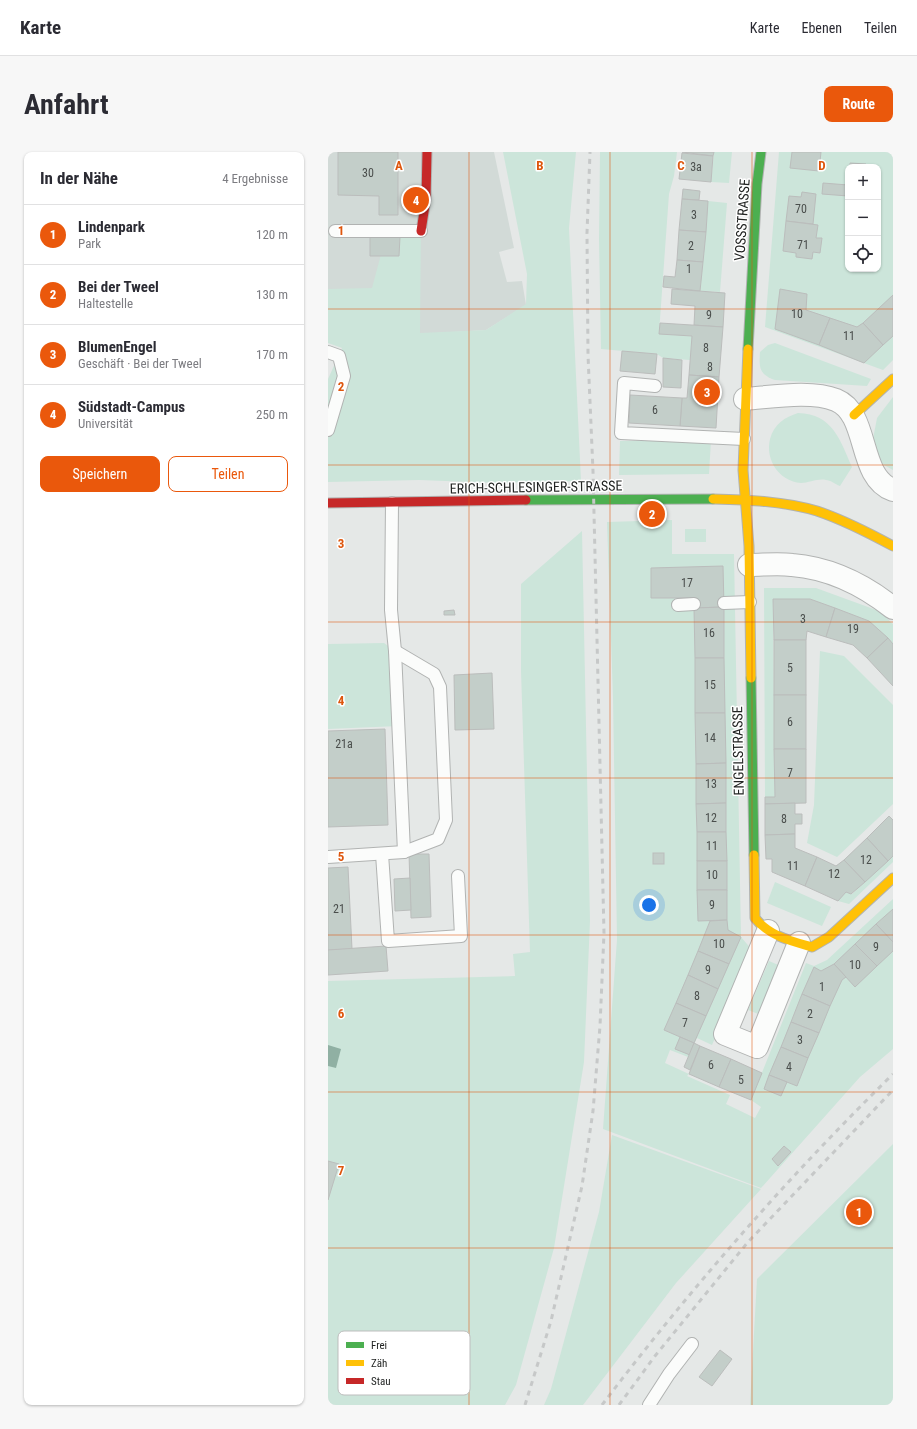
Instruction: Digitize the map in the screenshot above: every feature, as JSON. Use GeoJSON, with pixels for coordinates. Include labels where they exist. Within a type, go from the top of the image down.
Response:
{"type":"FeatureCollection","features":[{"type":"Feature","properties":{"kind":"street"},"geometry":{"type":"LineString","coordinates":[[421,231],[426,199],[427,152]]}},
{"type":"Feature","properties":{"kind":"street","name":"VOSSSTRASSE"},"geometry":{"type":"LineString","coordinates":[[744,439],[757,184],[761,152]]}},
{"type":"Feature","properties":{"kind":"street"},"geometry":{"type":"LineString","coordinates":[[854,415],[893,379]]}},
{"type":"Feature","properties":{"kind":"street"},"geometry":{"type":"LineString","coordinates":[[745,399],[809,396],[824,397],[838,401],[854,415],[863,447],[877,478],[891,489]]}},
{"type":"Feature","properties":{"kind":"street","name":"ENGELSTRASSE"},"geometry":{"type":"LineString","coordinates":[[744,439],[743,470],[749,534],[755,918],[759,924],[768,931]]}},
{"type":"Feature","properties":{"kind":"street","name":"ERICH-SCHLESINGER-STRASSE"},"geometry":{"type":"LineString","coordinates":[[328,503],[602,499],[745,500],[790,505],[810,510],[843,521],[893,546]]}},
{"type":"Feature","properties":{"kind":"street"},"geometry":{"type":"LineString","coordinates":[[749,565],[792,564],[818,569],[839,576],[865,588],[893,608]]}},
{"type":"Feature","properties":{"kind":"street"},"geometry":{"type":"LineString","coordinates":[[799,943],[757,1047],[725,1034],[768,931],[812,947],[821,943],[893,878]]}},
{"type":"Feature","properties":{"kind":"lane"},"geometry":{"type":"LineString","coordinates":[[335,231],[421,231]]}},
{"type":"Feature","properties":{"kind":"lane"},"geometry":{"type":"LineString","coordinates":[[328,352],[339,356],[344,376],[328,430]]}},
{"type":"Feature","properties":{"kind":"lane"},"geometry":{"type":"LineString","coordinates":[[655,386],[624,383],[621,433],[744,439]]}},
{"type":"Feature","properties":{"kind":"lane"},"geometry":{"type":"LineString","coordinates":[[392,503],[391,610],[395,651],[404,852]]}},
{"type":"Feature","properties":{"kind":"lane"},"geometry":{"type":"LineString","coordinates":[[724,603],[750,602]]}},
{"type":"Feature","properties":{"kind":"lane"},"geometry":{"type":"LineString","coordinates":[[678,605],[694,604]]}},
{"type":"Feature","properties":{"kind":"lane"},"geometry":{"type":"LineString","coordinates":[[328,858],[404,852],[438,839],[446,820],[440,687],[434,674],[395,651]]}},
{"type":"Feature","properties":{"kind":"lane"},"geometry":{"type":"LineString","coordinates":[[382,854],[388,941],[461,936],[458,876]]}},
{"type":"Feature","properties":{"kind":"lane"},"geometry":{"type":"LineString","coordinates":[[650,1405],[665,1380],[692,1344]]}},
{"type":"Feature","properties":{"kind":"shaded area"},"geometry":{"type":"Polygon","coordinates":[[[328,152],[494,152],[514,248],[499,252],[507,282],[522,281],[526,305],[486,330],[420,334],[328,325],[328,152]]]}},
{"type":"Feature","properties":{"kind":"shaded area"},"geometry":{"type":"Polygon","coordinates":[[[503,152],[576,152],[569,228],[581,481],[499,483],[419,480],[328,482],[328,379],[342,348],[328,343],[328,289],[372,288],[387,232],[421,231],[420,333],[486,330],[526,304],[527,274],[503,152]]]}},
{"type":"Feature","properties":{"kind":"shaded area"},"geometry":{"type":"Polygon","coordinates":[[[600,152],[677,152],[674,176],[669,194],[659,333],[692,336],[690,360],[663,358],[657,354],[601,349],[599,239],[600,152]]]}},
{"type":"Feature","properties":{"kind":"shaded area"},"geometry":{"type":"Polygon","coordinates":[[[714,152],[732,152],[729,183],[711,182],[714,152]]]}},
{"type":"Feature","properties":{"kind":"shaded area"},"geometry":{"type":"Polygon","coordinates":[[[779,152],[893,152],[893,360],[883,370],[765,327],[779,152]]]}},
{"type":"Feature","properties":{"kind":"shaded area"},"geometry":{"type":"Polygon","coordinates":[[[708,201],[727,203],[720,292],[700,291],[708,201]]]}},
{"type":"Feature","properties":{"kind":"shaded area"},"geometry":{"type":"Polygon","coordinates":[[[775,343],[871,379],[867,386],[775,380],[763,373],[761,370],[760,352],[768,345],[775,343]]]}},
{"type":"Feature","properties":{"kind":"shaded area"},"geometry":{"type":"Polygon","coordinates":[[[893,397],[893,470],[884,465],[876,456],[873,439],[877,418],[893,397]]]}},
{"type":"Feature","properties":{"kind":"shaded area"},"geometry":{"type":"Polygon","coordinates":[[[798,413],[810,414],[820,418],[834,430],[839,438],[852,467],[840,486],[823,480],[801,483],[793,481],[780,474],[775,468],[772,462],[769,447],[774,429],[781,422],[798,413]]]}},
{"type":"Feature","properties":{"kind":"shaded area"},"geometry":{"type":"Polygon","coordinates":[[[711,440],[709,474],[619,475],[620,441],[711,440]]]}},
{"type":"Feature","properties":{"kind":"shaded area"},"geometry":{"type":"Polygon","coordinates":[[[672,520],[672,554],[734,554],[741,937],[753,951],[712,1045],[697,1038],[688,1057],[670,1050],[665,1063],[689,1074],[687,1076],[730,1095],[726,1104],[755,1118],[761,1107],[751,1100],[806,963],[814,966],[827,960],[893,899],[893,1049],[860,1077],[761,1188],[603,1129],[617,940],[613,698],[607,522],[672,520]]]}},
{"type":"Feature","properties":{"kind":"shaded area"},"geometry":{"type":"Polygon","coordinates":[[[685,529],[706,529],[706,542],[685,542],[685,529]]]}},
{"type":"Feature","properties":{"kind":"shaded area"},"geometry":{"type":"Polygon","coordinates":[[[582,531],[590,921],[584,1062],[554,1248],[516,1385],[505,1405],[328,1405],[328,981],[515,976],[513,954],[530,952],[521,671],[521,584],[582,531]]]}},
{"type":"Feature","properties":{"kind":"shaded area"},"geometry":{"type":"Polygon","coordinates":[[[764,588],[816,588],[879,611],[893,624],[893,644],[869,621],[810,599],[773,599],[775,797],[765,797],[764,588]]]}},
{"type":"Feature","properties":{"kind":"shaded area"},"geometry":{"type":"Polygon","coordinates":[[[384,643],[395,651],[399,726],[328,729],[328,644],[384,643]]]}},
{"type":"Feature","properties":{"kind":"shaded area"},"geometry":{"type":"Polygon","coordinates":[[[820,651],[844,656],[893,705],[893,804],[837,857],[807,843],[814,805],[820,651]]]}},
{"type":"Feature","properties":{"kind":"shaded area"},"geometry":{"type":"Polygon","coordinates":[[[893,856],[893,862],[849,904],[838,901],[846,892],[852,894],[893,856]]]}},
{"type":"Feature","properties":{"kind":"shaded area"},"geometry":{"type":"Polygon","coordinates":[[[775,882],[831,907],[822,926],[767,903],[775,882]]]}},
{"type":"Feature","properties":{"kind":"shaded area"},"geometry":{"type":"Polygon","coordinates":[[[769,961],[783,967],[761,1015],[748,1010],[769,961]]]}},
{"type":"Feature","properties":{"kind":"shaded area"},"geometry":{"type":"Polygon","coordinates":[[[328,1045],[341,1049],[336,1068],[328,1066],[328,1045]]]}},
{"type":"Feature","properties":{"kind":"shaded area"},"geometry":{"type":"Polygon","coordinates":[[[612,1135],[761,1189],[676,1283],[583,1405],[544,1405],[551,1389],[599,1212],[612,1135]]]}},
{"type":"Feature","properties":{"kind":"shaded area"},"geometry":{"type":"Polygon","coordinates":[[[893,1144],[893,1405],[750,1405],[757,1279],[893,1144]]]}},
{"type":"Feature","properties":{"kind":"building"},"geometry":{"type":"Polygon","coordinates":[[[338,152],[398,152],[398,215],[379,215],[379,196],[338,195],[338,152]]]}},
{"type":"Feature","properties":{"kind":"building"},"geometry":{"type":"Polygon","coordinates":[[[682,152],[714,152],[713,156],[682,152]]]}},
{"type":"Feature","properties":{"kind":"building"},"geometry":{"type":"Polygon","coordinates":[[[792,152],[821,152],[819,171],[790,168],[792,152]]]}},
{"type":"Feature","properties":{"kind":"building"},"geometry":{"type":"Polygon","coordinates":[[[682,153],[713,156],[711,182],[679,179],[682,153]]]}},
{"type":"Feature","properties":{"kind":"building"},"geometry":{"type":"Polygon","coordinates":[[[823,183],[845,185],[845,196],[822,194],[823,183]]]}},
{"type":"Feature","properties":{"kind":"building"},"geometry":{"type":"Polygon","coordinates":[[[683,189],[700,191],[699,200],[682,199],[683,189]]]}},
{"type":"Feature","properties":{"kind":"building"},"geometry":{"type":"Polygon","coordinates":[[[802,192],[816,194],[813,224],[786,221],[789,196],[801,197],[802,192]]]}},
{"type":"Feature","properties":{"kind":"building"},"geometry":{"type":"Polygon","coordinates":[[[682,199],[708,201],[706,232],[679,230],[682,199]]]}},
{"type":"Feature","properties":{"kind":"building"},"geometry":{"type":"Polygon","coordinates":[[[786,221],[818,225],[816,238],[822,238],[820,253],[813,252],[812,259],[796,257],[796,253],[783,251],[786,221]]]}},
{"type":"Feature","properties":{"kind":"building"},"geometry":{"type":"Polygon","coordinates":[[[679,230],[706,232],[703,262],[677,260],[679,230]]]}},
{"type":"Feature","properties":{"kind":"building"},"geometry":{"type":"Polygon","coordinates":[[[370,237],[400,237],[399,256],[370,256],[370,237]]]}},
{"type":"Feature","properties":{"kind":"building"},"geometry":{"type":"Polygon","coordinates":[[[677,260],[703,262],[700,291],[663,287],[664,276],[675,277],[677,260]]]}},
{"type":"Feature","properties":{"kind":"building"},"geometry":{"type":"Polygon","coordinates":[[[672,289],[725,293],[723,327],[694,325],[695,306],[671,304],[672,289]]]}},
{"type":"Feature","properties":{"kind":"building"},"geometry":{"type":"Polygon","coordinates":[[[780,289],[807,294],[806,310],[830,318],[819,345],[775,329],[780,289]]]}},
{"type":"Feature","properties":{"kind":"building"},"geometry":{"type":"Polygon","coordinates":[[[893,295],[893,336],[883,345],[863,323],[893,295]]]}},
{"type":"Feature","properties":{"kind":"building"},"geometry":{"type":"Polygon","coordinates":[[[830,318],[857,327],[863,323],[883,345],[864,363],[819,345],[830,318]]]}},
{"type":"Feature","properties":{"kind":"building"},"geometry":{"type":"Polygon","coordinates":[[[660,323],[723,327],[719,377],[689,375],[692,336],[659,334],[660,323]]]}},
{"type":"Feature","properties":{"kind":"building"},"geometry":{"type":"Polygon","coordinates":[[[622,351],[657,354],[655,374],[620,371],[622,351]]]}},
{"type":"Feature","properties":{"kind":"building"},"geometry":{"type":"Polygon","coordinates":[[[663,358],[682,360],[681,388],[663,387],[663,358]]]}},
{"type":"Feature","properties":{"kind":"building"},"geometry":{"type":"Polygon","coordinates":[[[689,375],[719,377],[716,428],[680,426],[682,398],[687,398],[689,375]]]}},
{"type":"Feature","properties":{"kind":"building"},"geometry":{"type":"Polygon","coordinates":[[[630,395],[682,398],[680,426],[629,423],[630,395]]]}},
{"type":"Feature","properties":{"kind":"building"},"geometry":{"type":"Polygon","coordinates":[[[723,566],[724,607],[694,608],[694,598],[651,598],[651,568],[723,566]]]}},
{"type":"Feature","properties":{"kind":"building"},"geometry":{"type":"Polygon","coordinates":[[[773,599],[810,599],[835,608],[826,637],[807,631],[806,640],[774,640],[773,599]]]}},
{"type":"Feature","properties":{"kind":"building"},"geometry":{"type":"Polygon","coordinates":[[[724,607],[724,658],[695,658],[694,608],[724,607]]]}},
{"type":"Feature","properties":{"kind":"building"},"geometry":{"type":"Polygon","coordinates":[[[835,608],[869,621],[888,638],[867,658],[853,645],[826,637],[835,608]]]}},
{"type":"Feature","properties":{"kind":"building"},"geometry":{"type":"Polygon","coordinates":[[[454,610],[455,615],[444,615],[444,611],[454,610]]]}},
{"type":"Feature","properties":{"kind":"building"},"geometry":{"type":"Polygon","coordinates":[[[888,638],[893,644],[893,686],[867,658],[888,638]]]}},
{"type":"Feature","properties":{"kind":"building"},"geometry":{"type":"Polygon","coordinates":[[[774,640],[806,640],[806,695],[774,695],[774,640]]]}},
{"type":"Feature","properties":{"kind":"building"},"geometry":{"type":"Polygon","coordinates":[[[695,658],[724,658],[725,713],[695,713],[695,658]]]}},
{"type":"Feature","properties":{"kind":"building"},"geometry":{"type":"Polygon","coordinates":[[[492,673],[494,729],[455,730],[454,675],[492,673]]]}},
{"type":"Feature","properties":{"kind":"building"},"geometry":{"type":"Polygon","coordinates":[[[774,695],[806,695],[806,749],[774,749],[774,695]]]}},
{"type":"Feature","properties":{"kind":"building"},"geometry":{"type":"Polygon","coordinates":[[[695,713],[725,713],[726,763],[696,764],[695,713]]]}},
{"type":"Feature","properties":{"kind":"building"},"geometry":{"type":"Polygon","coordinates":[[[385,729],[388,825],[328,827],[328,731],[385,729]]]}},
{"type":"Feature","properties":{"kind":"building"},"geometry":{"type":"Polygon","coordinates":[[[774,749],[806,749],[806,803],[765,804],[765,797],[775,797],[774,749]]]}},
{"type":"Feature","properties":{"kind":"building"},"geometry":{"type":"Polygon","coordinates":[[[726,763],[726,803],[696,804],[696,764],[726,763]]]}},
{"type":"Feature","properties":{"kind":"building"},"geometry":{"type":"Polygon","coordinates":[[[726,803],[726,832],[697,832],[696,804],[726,803]]]}},
{"type":"Feature","properties":{"kind":"building"},"geometry":{"type":"Polygon","coordinates":[[[795,803],[795,814],[802,814],[802,824],[795,824],[795,834],[765,835],[765,804],[795,803]]]}},
{"type":"Feature","properties":{"kind":"building"},"geometry":{"type":"Polygon","coordinates":[[[889,816],[893,820],[893,856],[888,861],[867,838],[889,816]]]}},
{"type":"Feature","properties":{"kind":"building"},"geometry":{"type":"Polygon","coordinates":[[[697,832],[726,832],[727,861],[697,861],[697,832]]]}},
{"type":"Feature","properties":{"kind":"building"},"geometry":{"type":"Polygon","coordinates":[[[795,834],[795,848],[817,857],[805,886],[772,872],[772,859],[766,859],[765,835],[795,834]]]}},
{"type":"Feature","properties":{"kind":"building"},"geometry":{"type":"Polygon","coordinates":[[[867,838],[888,861],[865,882],[844,860],[867,838]]]}},
{"type":"Feature","properties":{"kind":"building"},"geometry":{"type":"Polygon","coordinates":[[[653,853],[664,853],[664,864],[653,864],[653,853]]]}},
{"type":"Feature","properties":{"kind":"building"},"geometry":{"type":"Polygon","coordinates":[[[409,854],[429,854],[431,917],[411,918],[409,854]]]}},
{"type":"Feature","properties":{"kind":"building"},"geometry":{"type":"Polygon","coordinates":[[[817,857],[836,866],[844,860],[865,882],[851,894],[846,892],[838,901],[805,886],[817,857]]]}},
{"type":"Feature","properties":{"kind":"building"},"geometry":{"type":"Polygon","coordinates":[[[697,861],[727,861],[727,890],[697,890],[697,861]]]}},
{"type":"Feature","properties":{"kind":"building"},"geometry":{"type":"Polygon","coordinates":[[[348,867],[352,949],[328,950],[328,868],[348,867]]]}},
{"type":"Feature","properties":{"kind":"building"},"geometry":{"type":"Polygon","coordinates":[[[410,878],[411,910],[395,911],[394,879],[410,878]]]}},
{"type":"Feature","properties":{"kind":"building"},"geometry":{"type":"Polygon","coordinates":[[[697,890],[727,890],[727,920],[698,921],[697,890]]]}},
{"type":"Feature","properties":{"kind":"building"},"geometry":{"type":"Polygon","coordinates":[[[893,909],[893,942],[876,924],[893,909]]]}},
{"type":"Feature","properties":{"kind":"building"},"geometry":{"type":"Polygon","coordinates":[[[727,920],[728,930],[741,937],[729,964],[698,951],[710,921],[727,920]]]}},
{"type":"Feature","properties":{"kind":"building"},"geometry":{"type":"Polygon","coordinates":[[[876,924],[893,942],[893,951],[877,966],[855,944],[876,924]]]}},
{"type":"Feature","properties":{"kind":"building"},"geometry":{"type":"Polygon","coordinates":[[[855,944],[877,966],[855,987],[834,964],[855,944]]]}},
{"type":"Feature","properties":{"kind":"building"},"geometry":{"type":"Polygon","coordinates":[[[386,946],[388,971],[328,975],[328,950],[386,946]]]}},
{"type":"Feature","properties":{"kind":"building"},"geometry":{"type":"Polygon","coordinates":[[[698,951],[729,964],[718,989],[688,975],[698,951]]]}},
{"type":"Feature","properties":{"kind":"building"},"geometry":{"type":"Polygon","coordinates":[[[834,964],[846,977],[842,980],[830,1006],[802,994],[814,967],[821,971],[834,964]]]}},
{"type":"Feature","properties":{"kind":"building"},"geometry":{"type":"Polygon","coordinates":[[[688,975],[718,989],[706,1016],[676,1003],[688,975]]]}},
{"type":"Feature","properties":{"kind":"building"},"geometry":{"type":"Polygon","coordinates":[[[802,994],[830,1006],[819,1033],[791,1022],[802,994]]]}},
{"type":"Feature","properties":{"kind":"building"},"geometry":{"type":"Polygon","coordinates":[[[676,1003],[706,1016],[694,1043],[664,1030],[676,1003]]]}},
{"type":"Feature","properties":{"kind":"building"},"geometry":{"type":"Polygon","coordinates":[[[791,1022],[819,1033],[808,1058],[781,1047],[791,1022]]]}},
{"type":"Feature","properties":{"kind":"building"},"geometry":{"type":"Polygon","coordinates":[[[680,1037],[694,1043],[690,1055],[675,1049],[680,1037]]]}},
{"type":"Feature","properties":{"kind":"building"},"geometry":{"type":"Polygon","coordinates":[[[694,1043],[700,1046],[690,1070],[684,1067],[694,1043]]]}},
{"type":"Feature","properties":{"kind":"building"},"geometry":{"type":"Polygon","coordinates":[[[700,1046],[731,1059],[719,1087],[689,1074],[700,1046]]]}},
{"type":"Feature","properties":{"kind":"building"},"geometry":{"type":"Polygon","coordinates":[[[781,1047],[808,1058],[797,1086],[769,1075],[781,1047]]]}},
{"type":"Feature","properties":{"kind":"building"},"geometry":{"type":"Polygon","coordinates":[[[731,1059],[762,1073],[751,1100],[719,1087],[731,1059]]]}},
{"type":"Feature","properties":{"kind":"building"},"geometry":{"type":"Polygon","coordinates":[[[769,1075],[787,1082],[781,1096],[764,1089],[769,1075]]]}},
{"type":"Feature","properties":{"kind":"building"},"geometry":{"type":"Polygon","coordinates":[[[784,1146],[791,1152],[778,1166],[772,1159],[784,1146]]]}},
{"type":"Feature","properties":{"kind":"building"},"geometry":{"type":"Polygon","coordinates":[[[328,1161],[339,1164],[328,1200],[328,1161]]]}},
{"type":"Feature","properties":{"kind":"building"},"geometry":{"type":"Polygon","coordinates":[[[720,1350],[732,1359],[712,1386],[699,1377],[720,1350]]]}},
{"type":"Feature","properties":{"kind":"railway"},"geometry":{"type":"LineString","coordinates":[[525,1405],[551,1321],[582,1186],[593,1111],[600,1026],[604,933],[593,471],[588,355],[587,233],[590,152]]}},
{"type":"Feature","properties":{"kind":"railway"},"geometry":{"type":"LineString","coordinates":[[602,1405],[670,1318],[778,1193],[893,1074]]}},
{"type":"Feature","properties":{"kind":"railway"},"geometry":{"type":"LineString","coordinates":[[619,1405],[655,1356],[748,1242],[893,1090]]}},
{"type":"Feature","properties":{"kind":"traffic: fast"},"geometry":{"type":"LineString","coordinates":[[748,349],[757,184],[761,152]]}},
{"type":"Feature","properties":{"kind":"traffic: fast"},"geometry":{"type":"LineString","coordinates":[[526,500],[713,499]]}},
{"type":"Feature","properties":{"kind":"traffic: fast"},"geometry":{"type":"LineString","coordinates":[[751,678],[754,855]]}},
{"type":"Feature","properties":{"kind":"traffic: slow"},"geometry":{"type":"LineString","coordinates":[[748,349],[743,470],[749,546],[751,678]]}},
{"type":"Feature","properties":{"kind":"traffic: slow"},"geometry":{"type":"LineString","coordinates":[[854,415],[893,379]]}},
{"type":"Feature","properties":{"kind":"traffic: slow"},"geometry":{"type":"LineString","coordinates":[[713,499],[766,502],[792,505],[817,511],[847,523],[893,546]]}},
{"type":"Feature","properties":{"kind":"traffic: slow"},"geometry":{"type":"LineString","coordinates":[[754,855],[755,918],[774,934],[812,947],[829,937],[893,878]]}},
{"type":"Feature","properties":{"kind":"traffic: jam"},"geometry":{"type":"LineString","coordinates":[[421,231],[426,199],[427,152]]}},
{"type":"Feature","properties":{"kind":"traffic: jam"},"geometry":{"type":"LineString","coordinates":[[328,503],[526,500]]}},
{"type":"Feature","properties":{"kind":"place","name":"Südstadt-Campus"},"geometry":{"type":"Point","coordinates":[416,200]}},
{"type":"Feature","properties":{"kind":"place","name":"BlumenEngel"},"geometry":{"type":"Point","coordinates":[707,392]}},
{"type":"Feature","properties":{"kind":"place","name":"Bei der Tweel"},"geometry":{"type":"Point","coordinates":[652,514]}},
{"type":"Feature","properties":{"kind":"place","name":"Lindenpark"},"geometry":{"type":"Point","coordinates":[859,1212]}}]}
